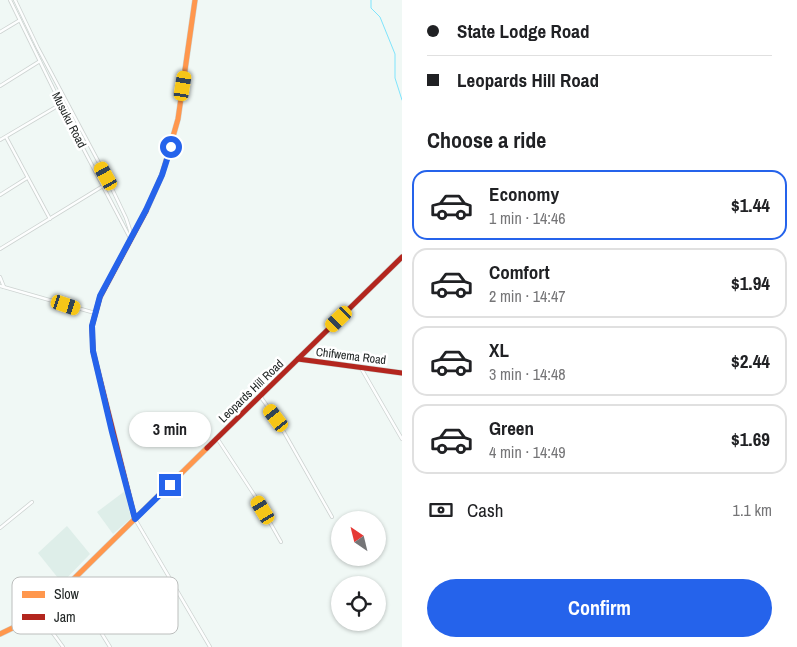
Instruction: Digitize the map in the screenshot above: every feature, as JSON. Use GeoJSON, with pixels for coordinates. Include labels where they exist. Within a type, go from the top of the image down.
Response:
{"type":"FeatureCollection","features":[{"type":"Feature","properties":{"kind":"street","name":"Musuku Road"},"geometry":{"type":"LineString","coordinates":[[10,0],[131,240]]}},
{"type":"Feature","properties":{"kind":"street"},"geometry":{"type":"LineString","coordinates":[[15,0],[38,48],[110,184],[130,230],[131,240]]}},
{"type":"Feature","properties":{"kind":"street"},"geometry":{"type":"LineString","coordinates":[[169,577],[135,519],[93,351],[92,326],[100,296],[131,240],[162,175],[178,119],[195,0]]}},
{"type":"Feature","properties":{"kind":"street"},"geometry":{"type":"LineString","coordinates":[[0,32],[20,20]]}},
{"type":"Feature","properties":{"kind":"street"},"geometry":{"type":"LineString","coordinates":[[0,86],[40,61]]}},
{"type":"Feature","properties":{"kind":"street"},"geometry":{"type":"LineString","coordinates":[[0,140],[61,103]]}},
{"type":"Feature","properties":{"kind":"street"},"geometry":{"type":"LineString","coordinates":[[6,137],[50,220]]}},
{"type":"Feature","properties":{"kind":"street"},"geometry":{"type":"LineString","coordinates":[[0,195],[27,178]]}},
{"type":"Feature","properties":{"kind":"street"},"geometry":{"type":"LineString","coordinates":[[0,249],[103,186]]}},
{"type":"Feature","properties":{"kind":"street","name":"Leopards Hill Road"},"geometry":{"type":"LineString","coordinates":[[75,577],[402,257]]}},
{"type":"Feature","properties":{"kind":"street"},"geometry":{"type":"LineString","coordinates":[[0,277],[5,287]]}},
{"type":"Feature","properties":{"kind":"street"},"geometry":{"type":"LineString","coordinates":[[0,286],[95,313]]}},
{"type":"Feature","properties":{"kind":"street","name":"Chifwema Road"},"geometry":{"type":"LineString","coordinates":[[298,359],[402,372]]}},
{"type":"Feature","properties":{"kind":"street"},"geometry":{"type":"LineString","coordinates":[[360,367],[402,439]]}},
{"type":"Feature","properties":{"kind":"street"},"geometry":{"type":"LineString","coordinates":[[260,396],[276,418],[331,515]]}},
{"type":"Feature","properties":{"kind":"street"},"geometry":{"type":"LineString","coordinates":[[217,438],[255,496],[281,542]]}},
{"type":"Feature","properties":{"kind":"street"},"geometry":{"type":"LineString","coordinates":[[0,528],[32,502]]}},
{"type":"Feature","properties":{"kind":"street"},"geometry":{"type":"LineString","coordinates":[[178,592],[210,647]]}},
{"type":"Feature","properties":{"kind":"street","name":"Leopards Hill Road"},"geometry":{"type":"LineString","coordinates":[[0,634],[12,628]]}},
{"type":"Feature","properties":{"kind":"street"},"geometry":{"type":"LineString","coordinates":[[53,634],[62,647]]}},
{"type":"Feature","properties":{"kind":"street"},"geometry":{"type":"LineString","coordinates":[[102,634],[110,647]]}},
{"type":"Feature","properties":{"kind":"shaded area"},"geometry":{"type":"Polygon","coordinates":[[[125,491],[131,518],[113,534],[97,512],[125,491]]]}},
{"type":"Feature","properties":{"kind":"shaded area"},"geometry":{"type":"Polygon","coordinates":[[[67,526],[90,554],[68,577],[57,577],[38,553],[67,526]]]}},
{"type":"Feature","properties":{"kind":"waterway"},"geometry":{"type":"LineString","coordinates":[[371,0],[371,8],[380,17],[395,54],[395,78],[402,100]]}},
{"type":"Feature","properties":{"kind":"traffic: slow"},"geometry":{"type":"LineString","coordinates":[[146,211],[162,175],[178,119],[195,0]]}},
{"type":"Feature","properties":{"kind":"traffic: slow"},"geometry":{"type":"LineString","coordinates":[[76,577],[207,448]]}},
{"type":"Feature","properties":{"kind":"traffic: slow"},"geometry":{"type":"LineString","coordinates":[[0,634],[12,628]]}},
{"type":"Feature","properties":{"kind":"traffic: jam"},"geometry":{"type":"LineString","coordinates":[[135,519],[93,351],[92,326],[100,297],[146,211]]}},
{"type":"Feature","properties":{"kind":"traffic: jam"},"geometry":{"type":"LineString","coordinates":[[207,448],[402,257]]}},
{"type":"Feature","properties":{"kind":"traffic: jam"},"geometry":{"type":"LineString","coordinates":[[298,359],[402,373]]}},
{"type":"Feature","properties":{"kind":"route"},"geometry":{"type":"LineString","coordinates":[[170,485],[135,519],[93,351],[92,326],[100,296],[146,210],[162,175],[171,147]]}}]}
